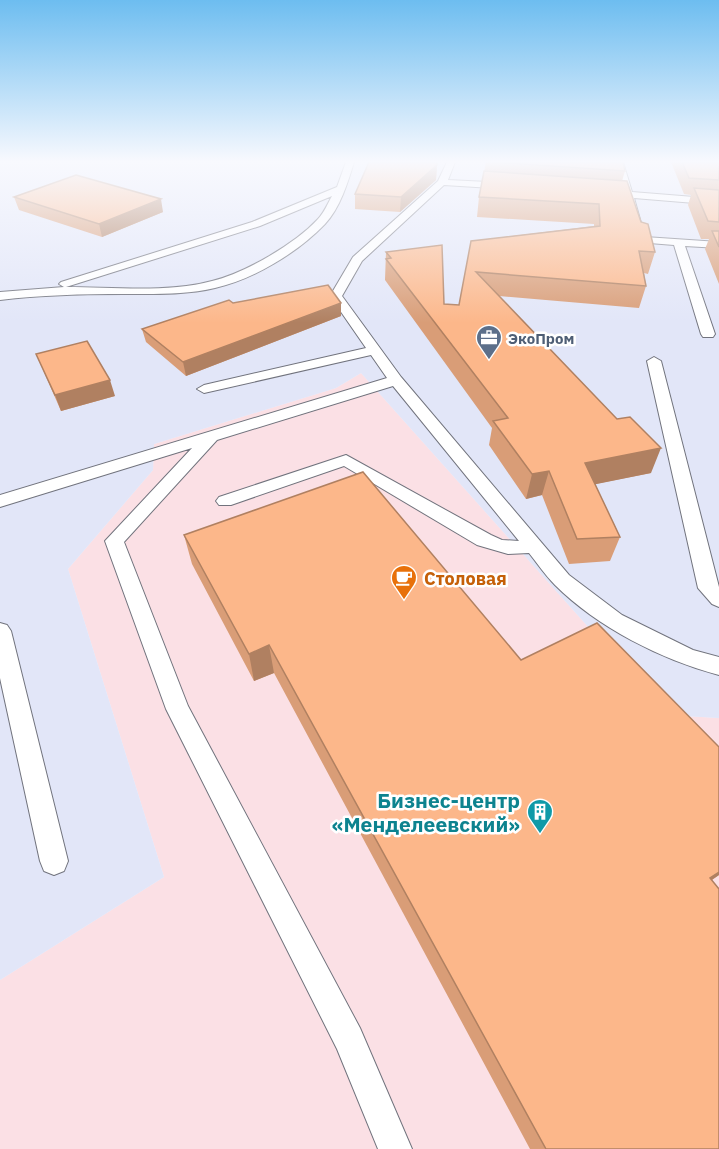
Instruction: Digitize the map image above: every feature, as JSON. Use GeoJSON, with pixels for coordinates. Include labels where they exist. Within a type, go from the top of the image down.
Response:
{"type":"FeatureCollection","features":[{"type":"Feature","properties":{"kind":"lane"},"geometry":{"type":"LineString","coordinates":[[46,291],[276,216]]}},
{"type":"Feature","properties":{"kind":"lane"},"geometry":{"type":"LineString","coordinates":[[0,296],[46,291],[168,290],[213,285],[246,273],[282,253],[322,221],[325,216]]}},
{"type":"Feature","properties":{"kind":"lane"},"geometry":{"type":"LineString","coordinates":[[405,216],[357,259],[336,296],[396,380],[562,580],[615,621],[688,658],[719,666]]}},
{"type":"Feature","properties":{"kind":"lane"},"geometry":{"type":"LineString","coordinates":[[634,216],[641,240],[719,245]]}},
{"type":"Feature","properties":{"kind":"lane"},"geometry":{"type":"LineString","coordinates":[[679,243],[708,333]]}},
{"type":"Feature","properties":{"kind":"lane"},"geometry":{"type":"LineString","coordinates":[[204,389],[375,350]]}},
{"type":"Feature","properties":{"kind":"lane"},"geometry":{"type":"LineString","coordinates":[[654,362],[708,588],[719,599]]}},
{"type":"Feature","properties":{"kind":"lane"},"geometry":{"type":"LineString","coordinates":[[0,501],[396,380]]}},
{"type":"Feature","properties":{"kind":"lane"},"geometry":{"type":"LineString","coordinates":[[210,437],[114,541],[178,709],[349,1039],[395,1149]]}},
{"type":"Feature","properties":{"kind":"lane"},"geometry":{"type":"LineString","coordinates":[[225,501],[346,460],[484,540],[517,550],[533,545]]}},
{"type":"Feature","properties":{"kind":"lane"},"geometry":{"type":"LineString","coordinates":[[0,632],[54,861]]}},
{"type":"Feature","properties":{"kind":"shaded area"},"geometry":{"type":"Polygon","coordinates":[[[0,216],[719,216],[719,718],[667,715],[361,373],[336,388],[154,444],[153,470],[68,569],[164,877],[0,980],[0,216]]]}},
{"type":"Feature","properties":{"kind":"shaded area"},"geometry":{"type":"Polygon","coordinates":[[[361,373],[667,715],[719,718],[719,1149],[0,1149],[0,980],[164,877],[68,569],[153,470],[154,444],[336,388],[361,373]]]}},
{"type":"Feature","properties":{"kind":"building"},"geometry":{"type":"Polygon","coordinates":[[[73,216],[120,216],[99,224],[73,216]]]}},
{"type":"Feature","properties":{"kind":"building"},"geometry":{"type":"Polygon","coordinates":[[[600,216],[639,216],[641,222],[648,224],[655,252],[639,251],[646,286],[476,272],[617,419],[630,417],[661,448],[585,463],[620,537],[577,539],[549,471],[532,474],[493,421],[508,418],[386,259],[391,258],[386,252],[442,245],[444,304],[459,305],[471,241],[600,226],[600,216]]]}},
{"type":"Feature","properties":{"kind":"building"},"geometry":{"type":"Polygon","coordinates":[[[706,216],[719,216],[719,222],[708,221],[706,216]]]}},
{"type":"Feature","properties":{"kind":"building"},"geometry":{"type":"Polygon","coordinates":[[[712,231],[719,231],[719,247],[712,231]]]}},
{"type":"Feature","properties":{"kind":"building"},"geometry":{"type":"Polygon","coordinates":[[[328,285],[341,303],[183,362],[142,329],[229,300],[233,303],[328,285]]]}},
{"type":"Feature","properties":{"kind":"building"},"geometry":{"type":"Polygon","coordinates":[[[87,341],[110,380],[55,395],[36,354],[87,341]]]}},
{"type":"Feature","properties":{"kind":"building","name":"Бизнес-центр «Менделеевский»"},"geometry":{"type":"Polygon","coordinates":[[[363,472],[521,660],[597,623],[719,747],[719,872],[710,878],[719,889],[719,1149],[546,1149],[269,645],[249,654],[184,535],[363,472]]]}},
{"type":"Feature","properties":{"kind":"place","name":"ЭкоПром"},"geometry":{"type":"Point","coordinates":[489,361]}},
{"type":"Feature","properties":{"kind":"place","name":"Столовая"},"geometry":{"type":"Point","coordinates":[404,601]}},
{"type":"Feature","properties":{"kind":"place","name":"Бизнес-центр «Менделеевский»"},"geometry":{"type":"Point","coordinates":[540,835]}}]}
